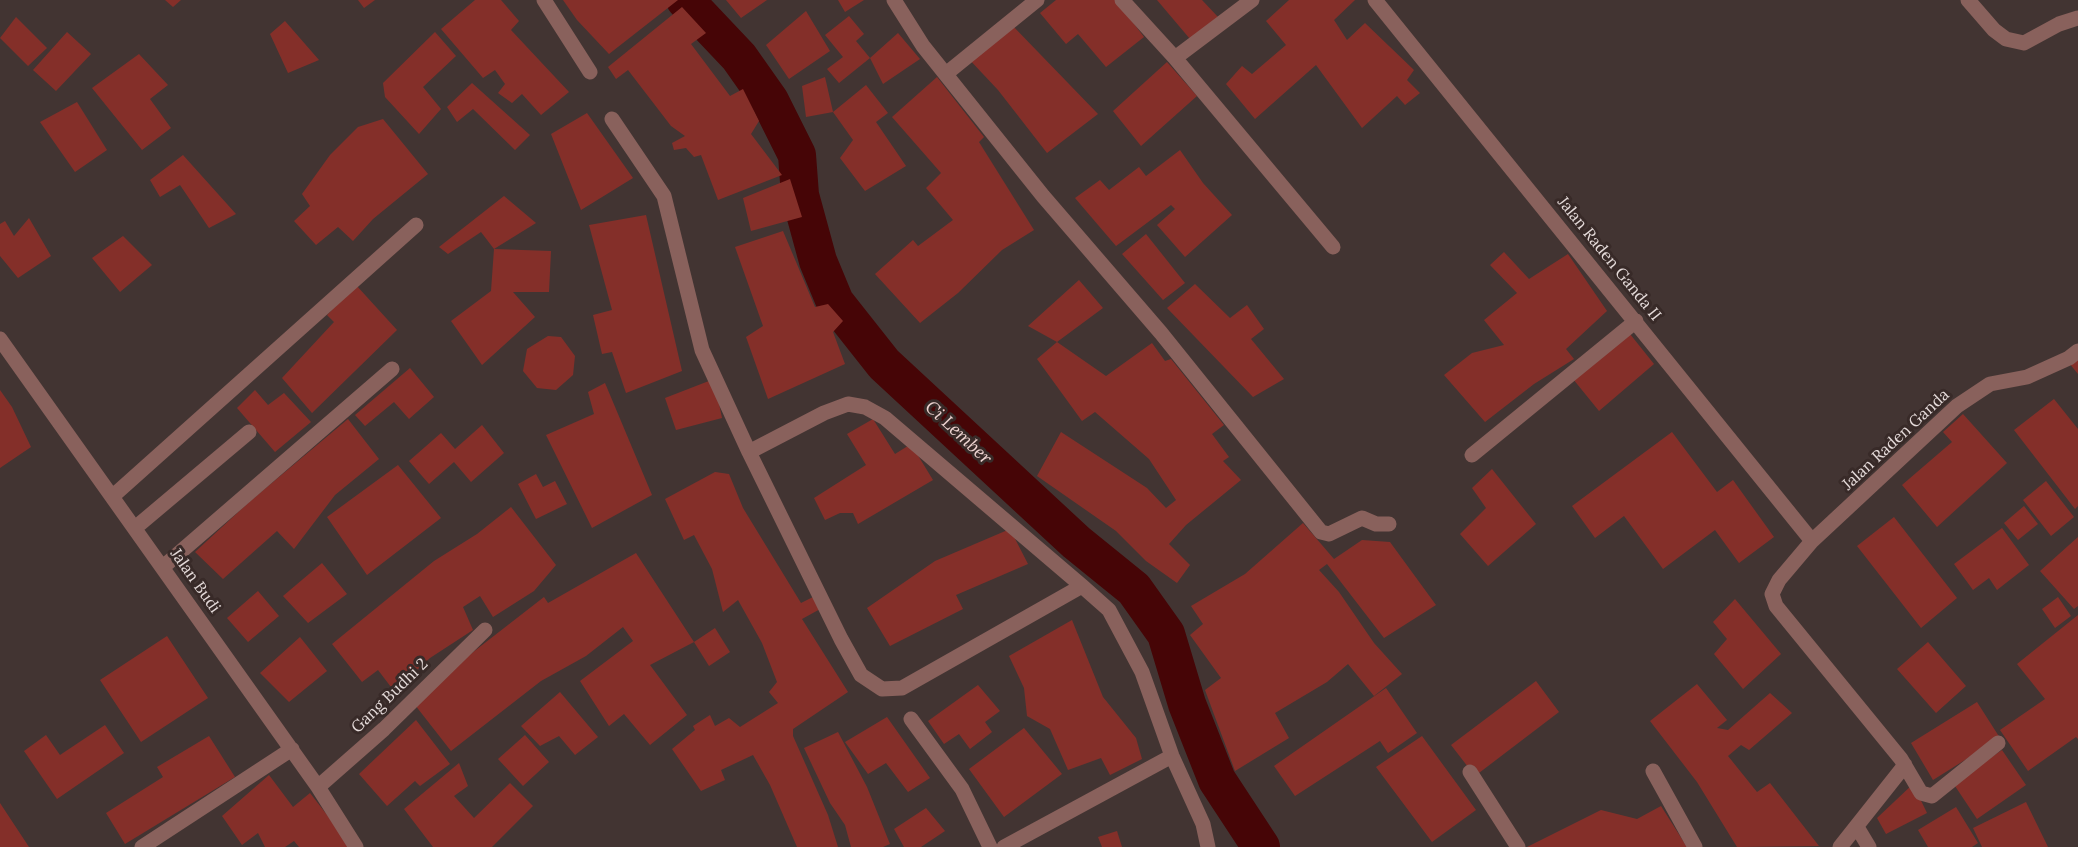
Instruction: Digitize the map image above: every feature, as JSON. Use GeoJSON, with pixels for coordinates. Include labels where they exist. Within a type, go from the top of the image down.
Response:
{"type":"FeatureCollection","features":[{"type":"Feature","properties":{"kind":"street"},"geometry":{"type":"LineString","coordinates":[[544,0],[590,72]]}},
{"type":"Feature","properties":{"kind":"street"},"geometry":{"type":"LineString","coordinates":[[894,0],[923,46],[947,73],[1043,196],[1161,333],[1321,532],[1329,534],[1362,518],[1383,526],[1389,524]]}},
{"type":"Feature","properties":{"kind":"street"},"geometry":{"type":"LineString","coordinates":[[947,73],[1037,0]]}},
{"type":"Feature","properties":{"kind":"street"},"geometry":{"type":"LineString","coordinates":[[1122,0],[1175,58],[1333,247]]}},
{"type":"Feature","properties":{"kind":"street"},"geometry":{"type":"LineString","coordinates":[[1175,58],[1252,0]]}},
{"type":"Feature","properties":{"kind":"street","name":"Jalan Raden Ganda II"},"geometry":{"type":"LineString","coordinates":[[1375,0],[1812,542]]}},
{"type":"Feature","properties":{"kind":"street"},"geometry":{"type":"LineString","coordinates":[[1968,0],[1994,30],[2006,39],[2024,43],[2060,24],[2078,18]]}},
{"type":"Feature","properties":{"kind":"street"},"geometry":{"type":"LineString","coordinates":[[612,118],[664,196],[702,350],[749,452],[861,675],[882,690],[902,688],[1082,586]]}},
{"type":"Feature","properties":{"kind":"street"},"geometry":{"type":"LineString","coordinates":[[113,496],[416,225]]}},
{"type":"Feature","properties":{"kind":"street"},"geometry":{"type":"LineString","coordinates":[[1472,455],[1636,321]]}},
{"type":"Feature","properties":{"kind":"street","name":"Jalan Budi"},"geometry":{"type":"LineString","coordinates":[[0,339],[292,749],[356,847]]}},
{"type":"Feature","properties":{"kind":"street","name":"Jalan Raden Ganda"},"geometry":{"type":"LineString","coordinates":[[1998,743],[1932,796],[1921,793],[1905,765],[1813,648],[1776,606],[1772,594],[1779,580],[1812,542],[1957,405],[1990,384],[2027,377],[2069,358],[2078,351]]}},
{"type":"Feature","properties":{"kind":"street"},"geometry":{"type":"LineString","coordinates":[[163,567],[392,369]]}},
{"type":"Feature","properties":{"kind":"street"},"geometry":{"type":"LineString","coordinates":[[749,452],[824,413],[848,404],[866,407],[885,418],[1082,586],[1108,610],[1142,672],[1172,756],[1203,824],[1208,847]]}},
{"type":"Feature","properties":{"kind":"street"},"geometry":{"type":"LineString","coordinates":[[135,528],[249,432]]}},
{"type":"Feature","properties":{"kind":"street","name":"Gang Budhi 2"},"geometry":{"type":"LineString","coordinates":[[318,787],[384,729],[485,630]]}},
{"type":"Feature","properties":{"kind":"street"},"geometry":{"type":"LineString","coordinates":[[912,719],[962,789],[990,847]]}},
{"type":"Feature","properties":{"kind":"street"},"geometry":{"type":"LineString","coordinates":[[142,847],[292,749]]}},
{"type":"Feature","properties":{"kind":"street"},"geometry":{"type":"LineString","coordinates":[[1004,847],[1172,756]]}},
{"type":"Feature","properties":{"kind":"street"},"geometry":{"type":"LineString","coordinates":[[1840,847],[1905,765]]}},
{"type":"Feature","properties":{"kind":"street"},"geometry":{"type":"LineString","coordinates":[[1653,771],[1695,847]]}},
{"type":"Feature","properties":{"kind":"street"},"geometry":{"type":"LineString","coordinates":[[1470,772],[1518,847]]}},
{"type":"Feature","properties":{"kind":"street"},"geometry":{"type":"LineString","coordinates":[[1857,827],[1869,847]]}},
{"type":"Feature","properties":{"kind":"building"},"geometry":{"type":"Polygon","coordinates":[[[165,0],[181,0],[173,7],[165,0]]]}},
{"type":"Feature","properties":{"kind":"building"},"geometry":{"type":"Polygon","coordinates":[[[358,0],[375,0],[364,8],[358,0]]]}},
{"type":"Feature","properties":{"kind":"building"},"geometry":{"type":"Polygon","coordinates":[[[475,0],[501,0],[519,21],[511,30],[569,92],[541,115],[522,94],[512,103],[498,93],[505,84],[495,70],[483,78],[441,29],[475,0]]]}},
{"type":"Feature","properties":{"kind":"building"},"geometry":{"type":"Polygon","coordinates":[[[563,0],[678,0],[609,54],[577,20],[563,0]]]}},
{"type":"Feature","properties":{"kind":"building"},"geometry":{"type":"Polygon","coordinates":[[[726,0],[767,0],[741,18],[726,0]]]}},
{"type":"Feature","properties":{"kind":"building"},"geometry":{"type":"Polygon","coordinates":[[[838,0],[864,0],[845,12],[838,0]]]}},
{"type":"Feature","properties":{"kind":"building"},"geometry":{"type":"Polygon","coordinates":[[[1056,0],[1116,0],[1144,37],[1106,67],[1078,34],[1066,44],[1040,13],[1056,0]]]}},
{"type":"Feature","properties":{"kind":"building"},"geometry":{"type":"Polygon","coordinates":[[[1157,0],[1202,0],[1218,17],[1190,39],[1157,0]]]}},
{"type":"Feature","properties":{"kind":"building"},"geometry":{"type":"Polygon","coordinates":[[[1289,0],[1355,0],[1334,20],[1347,40],[1365,23],[1414,70],[1407,80],[1420,93],[1405,105],[1397,96],[1362,128],[1316,65],[1255,119],[1226,84],[1242,66],[1252,74],[1286,45],[1266,21],[1289,0]]]}},
{"type":"Feature","properties":{"kind":"building"},"geometry":{"type":"Polygon","coordinates":[[[682,7],[706,33],[691,44],[730,96],[743,89],[759,121],[751,134],[782,175],[718,200],[701,155],[694,157],[686,148],[674,150],[672,143],[685,136],[671,126],[628,70],[616,79],[608,67],[682,7]]]}},
{"type":"Feature","properties":{"kind":"building"},"geometry":{"type":"Polygon","coordinates":[[[806,11],[830,51],[789,79],[766,45],[806,11]]]}},
{"type":"Feature","properties":{"kind":"building"},"geometry":{"type":"Polygon","coordinates":[[[849,16],[864,34],[856,41],[870,58],[839,83],[827,69],[843,57],[825,35],[849,16]]]}},
{"type":"Feature","properties":{"kind":"building"},"geometry":{"type":"Polygon","coordinates":[[[16,17],[47,48],[28,66],[0,38],[16,17]]]}},
{"type":"Feature","properties":{"kind":"building"},"geometry":{"type":"Polygon","coordinates":[[[285,21],[319,60],[288,73],[270,34],[285,21]]]}},
{"type":"Feature","properties":{"kind":"building"},"geometry":{"type":"Polygon","coordinates":[[[1010,23],[1098,114],[1047,153],[998,90],[967,57],[1010,23]]]}},
{"type":"Feature","properties":{"kind":"building"},"geometry":{"type":"Polygon","coordinates":[[[67,32],[91,54],[56,91],[33,70],[67,32]]]}},
{"type":"Feature","properties":{"kind":"building"},"geometry":{"type":"Polygon","coordinates":[[[435,32],[456,56],[423,87],[441,109],[419,134],[385,97],[383,83],[435,32]]]}},
{"type":"Feature","properties":{"kind":"building"},"geometry":{"type":"Polygon","coordinates":[[[898,33],[920,59],[883,84],[870,58],[898,33]]]}},
{"type":"Feature","properties":{"kind":"building"},"geometry":{"type":"Polygon","coordinates":[[[139,54],[168,85],[150,99],[171,128],[142,150],[92,88],[139,54]]]}},
{"type":"Feature","properties":{"kind":"building"},"geometry":{"type":"Polygon","coordinates":[[[1167,62],[1197,96],[1141,146],[1113,111],[1167,62]]]}},
{"type":"Feature","properties":{"kind":"building"},"geometry":{"type":"Polygon","coordinates":[[[825,77],[833,112],[806,117],[802,86],[825,77]]]}},
{"type":"Feature","properties":{"kind":"building"},"geometry":{"type":"Polygon","coordinates":[[[937,77],[984,137],[979,142],[1034,230],[1002,250],[958,293],[920,323],[875,274],[913,240],[918,246],[953,220],[926,188],[941,173],[892,117],[937,77]]]}},
{"type":"Feature","properties":{"kind":"building"},"geometry":{"type":"Polygon","coordinates":[[[472,83],[530,135],[515,150],[473,109],[457,122],[447,107],[472,83]]]}},
{"type":"Feature","properties":{"kind":"building"},"geometry":{"type":"Polygon","coordinates":[[[866,85],[888,113],[876,122],[906,166],[865,191],[840,158],[853,140],[833,112],[866,85]]]}},
{"type":"Feature","properties":{"kind":"building"},"geometry":{"type":"Polygon","coordinates":[[[77,102],[107,150],[75,172],[40,122],[77,102]]]}},
{"type":"Feature","properties":{"kind":"building"},"geometry":{"type":"Polygon","coordinates":[[[587,113],[633,178],[581,210],[551,134],[587,113]]]}},
{"type":"Feature","properties":{"kind":"building"},"geometry":{"type":"Polygon","coordinates":[[[383,119],[428,174],[373,219],[353,241],[338,227],[316,245],[294,221],[310,206],[302,194],[330,155],[358,127],[383,119]]]}},
{"type":"Feature","properties":{"kind":"building"},"geometry":{"type":"Polygon","coordinates":[[[1180,150],[1203,183],[1232,215],[1185,257],[1157,225],[1175,209],[1171,205],[1116,246],[1075,198],[1100,180],[1109,190],[1139,167],[1146,176],[1180,150]]]}},
{"type":"Feature","properties":{"kind":"building"},"geometry":{"type":"Polygon","coordinates":[[[183,155],[236,214],[209,228],[180,185],[160,197],[150,180],[183,155]]]}},
{"type":"Feature","properties":{"kind":"building"},"geometry":{"type":"Polygon","coordinates":[[[790,179],[802,217],[751,231],[743,198],[790,179]]]}},
{"type":"Feature","properties":{"kind":"building"},"geometry":{"type":"Polygon","coordinates":[[[504,196],[536,223],[494,249],[481,232],[448,254],[439,247],[504,196]]]}},
{"type":"Feature","properties":{"kind":"building"},"geometry":{"type":"Polygon","coordinates":[[[646,215],[682,371],[626,393],[612,352],[602,354],[593,315],[612,310],[589,225],[646,215]]]}},
{"type":"Feature","properties":{"kind":"building"},"geometry":{"type":"Polygon","coordinates":[[[29,218],[51,256],[18,278],[0,256],[0,224],[5,221],[14,236],[29,218]]]}},
{"type":"Feature","properties":{"kind":"building"},"geometry":{"type":"Polygon","coordinates":[[[783,231],[815,307],[828,304],[843,321],[833,332],[845,364],[768,399],[746,337],[763,326],[735,247],[783,231]]]}},
{"type":"Feature","properties":{"kind":"building"},"geometry":{"type":"Polygon","coordinates":[[[1146,234],[1185,283],[1163,300],[1122,254],[1146,234]]]}},
{"type":"Feature","properties":{"kind":"building"},"geometry":{"type":"Polygon","coordinates":[[[123,236],[152,265],[120,292],[92,258],[123,236]]]}},
{"type":"Feature","properties":{"kind":"building"},"geometry":{"type":"Polygon","coordinates":[[[494,249],[551,251],[549,292],[513,292],[535,317],[482,365],[451,321],[491,291],[494,249]]]}},
{"type":"Feature","properties":{"kind":"building"},"geometry":{"type":"Polygon","coordinates":[[[1504,252],[1529,279],[1568,254],[1607,311],[1566,349],[1574,359],[1534,384],[1485,422],[1444,375],[1472,353],[1504,345],[1484,320],[1517,293],[1490,265],[1504,252]]]}},
{"type":"Feature","properties":{"kind":"building"},"geometry":{"type":"Polygon","coordinates":[[[1079,280],[1103,308],[1057,342],[1028,326],[1079,280]]]}},
{"type":"Feature","properties":{"kind":"building"},"geometry":{"type":"Polygon","coordinates":[[[1195,284],[1230,318],[1247,305],[1264,329],[1251,339],[1284,379],[1253,397],[1167,308],[1195,284]]]}},
{"type":"Feature","properties":{"kind":"building"},"geometry":{"type":"Polygon","coordinates":[[[356,285],[397,330],[312,413],[282,378],[334,322],[327,315],[356,285]]]}},
{"type":"Feature","properties":{"kind":"building"},"geometry":{"type":"Polygon","coordinates":[[[1630,334],[1654,364],[1599,411],[1573,379],[1630,334]]]}},
{"type":"Feature","properties":{"kind":"building"},"geometry":{"type":"Polygon","coordinates":[[[548,336],[561,337],[575,356],[573,375],[556,390],[537,388],[523,371],[527,349],[548,336]]]}},
{"type":"Feature","properties":{"kind":"building"},"geometry":{"type":"Polygon","coordinates":[[[1057,342],[1106,376],[1152,343],[1165,361],[1171,359],[1224,425],[1212,434],[1229,457],[1223,461],[1241,480],[1186,525],[1169,544],[1190,565],[1177,583],[1146,561],[1116,531],[1037,476],[1061,432],[1147,488],[1166,508],[1176,500],[1149,459],[1095,412],[1082,421],[1037,359],[1057,342]]]}},
{"type":"Feature","properties":{"kind":"building"},"geometry":{"type":"Polygon","coordinates":[[[2078,355],[2078,374],[2069,363],[2078,355]]]}},
{"type":"Feature","properties":{"kind":"building"},"geometry":{"type":"Polygon","coordinates":[[[410,368],[434,397],[409,419],[394,402],[365,426],[355,415],[410,368]]]}},
{"type":"Feature","properties":{"kind":"building"},"geometry":{"type":"Polygon","coordinates":[[[714,379],[722,418],[676,430],[665,398],[714,379]]]}},
{"type":"Feature","properties":{"kind":"building"},"geometry":{"type":"Polygon","coordinates":[[[605,383],[652,495],[592,528],[546,435],[594,414],[588,392],[605,383]]]}},
{"type":"Feature","properties":{"kind":"building"},"geometry":{"type":"Polygon","coordinates":[[[0,390],[12,407],[31,447],[0,468],[0,390]]]}},
{"type":"Feature","properties":{"kind":"building"},"geometry":{"type":"Polygon","coordinates":[[[255,390],[268,405],[284,393],[311,422],[275,452],[237,408],[255,390]]]}},
{"type":"Feature","properties":{"kind":"building"},"geometry":{"type":"Polygon","coordinates":[[[2054,399],[2078,429],[2078,506],[2075,509],[2014,430],[2054,399]]]}},
{"type":"Feature","properties":{"kind":"building"},"geometry":{"type":"Polygon","coordinates":[[[1963,414],[2007,463],[1937,527],[1902,485],[1952,442],[1943,432],[1963,414]]]}},
{"type":"Feature","properties":{"kind":"building"},"geometry":{"type":"Polygon","coordinates":[[[348,419],[379,459],[335,495],[294,549],[277,531],[223,579],[195,552],[248,503],[348,419]]]}},
{"type":"Feature","properties":{"kind":"building"},"geometry":{"type":"Polygon","coordinates":[[[873,419],[895,454],[911,444],[933,480],[858,524],[853,513],[840,513],[825,520],[814,498],[866,465],[847,434],[873,419]]]}},
{"type":"Feature","properties":{"kind":"building"},"geometry":{"type":"Polygon","coordinates":[[[482,425],[504,453],[471,482],[454,462],[429,484],[409,461],[441,433],[455,449],[482,425]]]}},
{"type":"Feature","properties":{"kind":"building"},"geometry":{"type":"Polygon","coordinates":[[[1672,432],[1717,492],[1733,480],[1774,537],[1739,563],[1715,530],[1663,569],[1624,516],[1595,538],[1572,506],[1672,432]]]}},
{"type":"Feature","properties":{"kind":"building"},"geometry":{"type":"Polygon","coordinates":[[[398,465],[441,518],[367,575],[327,517],[398,465]]]}},
{"type":"Feature","properties":{"kind":"building"},"geometry":{"type":"Polygon","coordinates":[[[1492,469],[1536,524],[1488,566],[1460,534],[1486,508],[1472,488],[1492,469]]]}},
{"type":"Feature","properties":{"kind":"building"},"geometry":{"type":"Polygon","coordinates":[[[715,472],[729,474],[743,508],[801,603],[815,596],[822,608],[802,619],[848,692],[793,729],[793,736],[828,815],[838,847],[797,847],[770,785],[753,755],[721,770],[725,780],[701,791],[672,749],[695,730],[693,726],[710,715],[715,726],[729,718],[740,727],[778,703],[769,692],[777,682],[762,643],[738,600],[723,612],[712,569],[694,535],[684,540],[665,499],[715,472]]]}},
{"type":"Feature","properties":{"kind":"building"},"geometry":{"type":"Polygon","coordinates":[[[536,474],[543,487],[555,481],[567,504],[536,519],[518,484],[536,474]]]}},
{"type":"Feature","properties":{"kind":"building"},"geometry":{"type":"Polygon","coordinates":[[[2046,481],[2074,517],[2051,536],[2023,500],[2046,481]]]}},
{"type":"Feature","properties":{"kind":"building"},"geometry":{"type":"Polygon","coordinates":[[[2024,506],[2038,524],[2018,540],[2004,523],[2024,506]]]}},
{"type":"Feature","properties":{"kind":"building"},"geometry":{"type":"Polygon","coordinates":[[[511,507],[556,565],[534,591],[493,617],[480,596],[463,607],[473,630],[430,658],[394,691],[378,670],[362,682],[332,644],[434,561],[477,534],[511,507]]]}},
{"type":"Feature","properties":{"kind":"building"},"geometry":{"type":"Polygon","coordinates":[[[1894,517],[1957,598],[1921,628],[1857,546],[1894,517]]]}},
{"type":"Feature","properties":{"kind":"building"},"geometry":{"type":"Polygon","coordinates":[[[1303,523],[1334,559],[1362,540],[1390,542],[1436,605],[1384,638],[1327,564],[1319,570],[1339,592],[1374,643],[1402,674],[1374,696],[1348,664],[1327,682],[1275,713],[1289,738],[1235,771],[1205,690],[1221,678],[1190,635],[1203,624],[1191,606],[1245,574],[1303,523]]]}},
{"type":"Feature","properties":{"kind":"building"},"geometry":{"type":"Polygon","coordinates":[[[2002,528],[2029,565],[1997,590],[1989,578],[1973,590],[1954,564],[2002,528]]]}},
{"type":"Feature","properties":{"kind":"building"},"geometry":{"type":"Polygon","coordinates":[[[1010,529],[1028,564],[956,595],[963,609],[890,646],[867,608],[935,561],[1010,529]]]}},
{"type":"Feature","properties":{"kind":"building"},"geometry":{"type":"Polygon","coordinates":[[[2078,537],[2078,606],[2074,609],[2040,571],[2078,537]]]}},
{"type":"Feature","properties":{"kind":"building"},"geometry":{"type":"Polygon","coordinates":[[[636,553],[694,642],[650,665],[687,715],[650,745],[624,714],[609,726],[580,681],[633,641],[623,627],[586,656],[541,681],[451,751],[415,705],[450,670],[544,597],[548,603],[636,553]]]}},
{"type":"Feature","properties":{"kind":"building"},"geometry":{"type":"Polygon","coordinates":[[[322,563],[347,594],[308,623],[283,596],[322,563]]]}},
{"type":"Feature","properties":{"kind":"building"},"geometry":{"type":"Polygon","coordinates":[[[258,591],[279,616],[248,642],[227,618],[258,591]]]}},
{"type":"Feature","properties":{"kind":"building"},"geometry":{"type":"Polygon","coordinates":[[[2058,597],[2071,616],[2055,628],[2042,609],[2058,597]]]}},
{"type":"Feature","properties":{"kind":"building"},"geometry":{"type":"Polygon","coordinates":[[[1735,599],[1781,654],[1743,689],[1714,654],[1727,639],[1713,622],[1735,599]]]}},
{"type":"Feature","properties":{"kind":"building"},"geometry":{"type":"Polygon","coordinates":[[[2078,615],[2078,739],[2076,737],[2028,771],[2000,730],[2045,699],[2017,664],[2078,615]]]}},
{"type":"Feature","properties":{"kind":"building"},"geometry":{"type":"Polygon","coordinates":[[[1072,620],[1103,697],[1136,738],[1142,759],[1110,775],[1101,758],[1068,770],[1050,729],[1027,716],[1024,688],[1009,656],[1072,620]]]}},
{"type":"Feature","properties":{"kind":"building"},"geometry":{"type":"Polygon","coordinates":[[[715,628],[730,652],[709,666],[694,642],[715,628]]]}},
{"type":"Feature","properties":{"kind":"building"},"geometry":{"type":"Polygon","coordinates":[[[167,636],[208,698],[141,742],[100,680],[167,636]]]}},
{"type":"Feature","properties":{"kind":"building"},"geometry":{"type":"Polygon","coordinates":[[[300,637],[327,671],[289,702],[260,673],[300,637]]]}},
{"type":"Feature","properties":{"kind":"building"},"geometry":{"type":"Polygon","coordinates":[[[1928,642],[1966,686],[1936,713],[1897,669],[1928,642]]]}},
{"type":"Feature","properties":{"kind":"building"},"geometry":{"type":"Polygon","coordinates":[[[1536,681],[1559,712],[1475,776],[1451,745],[1536,681]]]}},
{"type":"Feature","properties":{"kind":"building"},"geometry":{"type":"Polygon","coordinates":[[[1697,684],[1727,720],[1717,728],[1728,730],[1770,693],[1792,713],[1749,750],[1741,745],[1728,756],[1757,792],[1770,783],[1819,846],[1737,847],[1697,782],[1650,721],[1697,684]]]}},
{"type":"Feature","properties":{"kind":"building"},"geometry":{"type":"Polygon","coordinates":[[[978,685],[1000,711],[985,722],[992,732],[970,749],[959,734],[944,744],[928,721],[978,685]]]}},
{"type":"Feature","properties":{"kind":"building"},"geometry":{"type":"Polygon","coordinates":[[[1386,688],[1417,733],[1388,753],[1380,741],[1295,796],[1274,766],[1386,688]]]}},
{"type":"Feature","properties":{"kind":"building"},"geometry":{"type":"Polygon","coordinates":[[[560,692],[598,737],[575,755],[559,736],[540,746],[521,726],[560,692]]]}},
{"type":"Feature","properties":{"kind":"building"},"geometry":{"type":"Polygon","coordinates":[[[1977,702],[2000,738],[1933,780],[1911,743],[1977,702]]]}},
{"type":"Feature","properties":{"kind":"building"},"geometry":{"type":"Polygon","coordinates":[[[887,717],[930,778],[908,792],[886,763],[868,774],[845,742],[887,717]]]}},
{"type":"Feature","properties":{"kind":"building"},"geometry":{"type":"Polygon","coordinates":[[[416,720],[450,764],[420,786],[415,781],[387,806],[359,774],[416,720]]]}},
{"type":"Feature","properties":{"kind":"building"},"geometry":{"type":"Polygon","coordinates":[[[105,725],[124,753],[57,799],[24,751],[46,735],[60,755],[105,725]]]}},
{"type":"Feature","properties":{"kind":"building"},"geometry":{"type":"Polygon","coordinates":[[[1024,728],[1062,774],[1004,817],[969,769],[1024,728]]]}},
{"type":"Feature","properties":{"kind":"building"},"geometry":{"type":"Polygon","coordinates":[[[838,732],[867,787],[890,844],[883,847],[851,847],[845,825],[830,803],[804,748],[838,732]]]}},
{"type":"Feature","properties":{"kind":"building"},"geometry":{"type":"Polygon","coordinates":[[[525,735],[549,762],[523,786],[498,759],[525,735]]]}},
{"type":"Feature","properties":{"kind":"building"},"geometry":{"type":"Polygon","coordinates":[[[209,736],[235,777],[125,844],[106,813],[163,777],[157,767],[209,736]]]}},
{"type":"Feature","properties":{"kind":"building"},"geometry":{"type":"Polygon","coordinates":[[[1422,736],[1476,810],[1432,842],[1376,767],[1422,736]]]}},
{"type":"Feature","properties":{"kind":"building"},"geometry":{"type":"Polygon","coordinates":[[[2002,750],[2026,785],[1977,819],[1953,783],[2002,750]]]}},
{"type":"Feature","properties":{"kind":"building"},"geometry":{"type":"Polygon","coordinates":[[[459,763],[468,786],[454,796],[474,818],[510,783],[533,806],[492,847],[433,847],[404,809],[459,763]]]}},
{"type":"Feature","properties":{"kind":"building"},"geometry":{"type":"Polygon","coordinates":[[[269,775],[293,807],[310,793],[352,847],[299,847],[294,841],[285,847],[265,847],[258,833],[242,845],[222,816],[269,775]]]}},
{"type":"Feature","properties":{"kind":"building"},"geometry":{"type":"Polygon","coordinates":[[[1913,784],[1927,813],[1886,834],[1877,818],[1913,784]]]}},
{"type":"Feature","properties":{"kind":"building"},"geometry":{"type":"Polygon","coordinates":[[[2026,802],[2048,847],[1982,847],[1973,828],[2026,802]]]}},
{"type":"Feature","properties":{"kind":"building"},"geometry":{"type":"Polygon","coordinates":[[[0,803],[29,847],[0,847],[0,803]]]}},
{"type":"Feature","properties":{"kind":"building"},"geometry":{"type":"Polygon","coordinates":[[[1661,806],[1687,847],[1527,847],[1601,810],[1637,819],[1661,806]]]}},
{"type":"Feature","properties":{"kind":"building"},"geometry":{"type":"Polygon","coordinates":[[[1956,807],[1978,843],[1972,847],[1928,847],[1918,830],[1956,807]]]}},
{"type":"Feature","properties":{"kind":"building"},"geometry":{"type":"Polygon","coordinates":[[[926,808],[945,831],[921,847],[904,847],[894,829],[926,808]]]}},
{"type":"Feature","properties":{"kind":"building"},"geometry":{"type":"Polygon","coordinates":[[[1117,831],[1122,847],[1102,847],[1098,837],[1117,831]]]}},
{"type":"Feature","properties":{"kind":"waterway","name":"Ci Lember"},"geometry":{"type":"LineString","coordinates":[[685,0],[739,57],[770,101],[797,155],[800,195],[818,261],[835,302],[884,364],[1076,542],[1134,589],[1166,634],[1187,704],[1217,780],[1261,847]]}}]}
